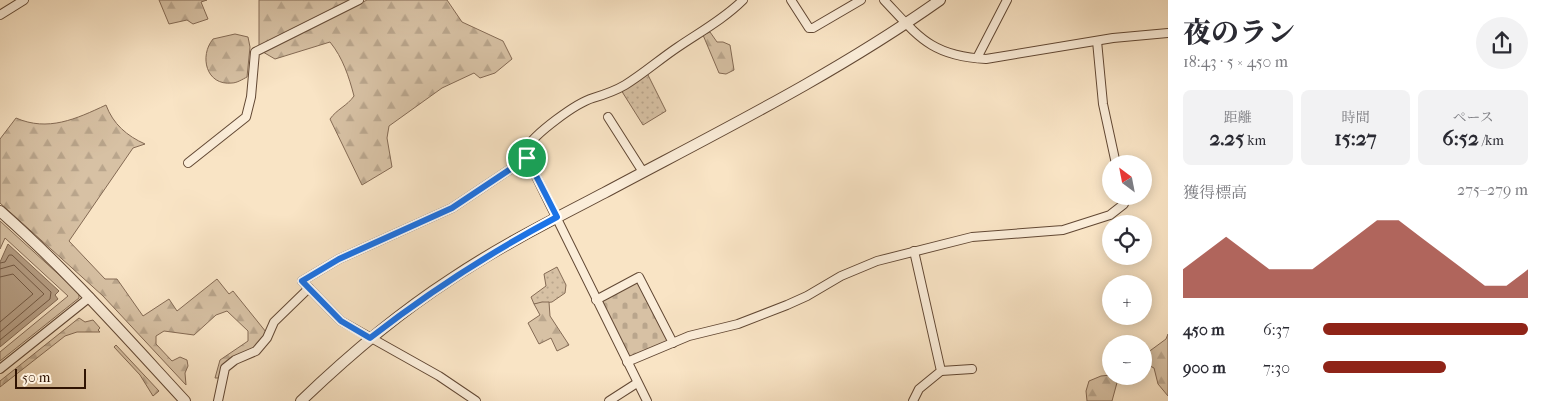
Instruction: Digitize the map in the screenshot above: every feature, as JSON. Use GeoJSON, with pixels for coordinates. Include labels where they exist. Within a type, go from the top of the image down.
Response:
{"type":"FeatureCollection","features":[{"type":"Feature","properties":{"kind":"street"},"geometry":{"type":"LineString","coordinates":[[0,15],[24,0]]}},
{"type":"Feature","properties":{"kind":"street"},"geometry":{"type":"LineString","coordinates":[[188,163],[246,117],[252,89],[255,52],[360,0]]}},
{"type":"Feature","properties":{"kind":"street"},"geometry":{"type":"LineString","coordinates":[[647,401],[527,158],[527,146],[557,120],[593,98],[622,87],[637,78],[650,66],[724,17],[743,0]]}},
{"type":"Feature","properties":{"kind":"street"},"geometry":{"type":"LineString","coordinates":[[791,0],[809,28],[813,28],[861,0]]}},
{"type":"Feature","properties":{"kind":"street"},"geometry":{"type":"LineString","coordinates":[[884,0],[907,24],[936,49],[977,58],[1027,53],[1097,41],[1168,33]]}},
{"type":"Feature","properties":{"kind":"street"},"geometry":{"type":"LineString","coordinates":[[301,401],[370,338],[451,279],[514,240],[810,84],[907,24],[940,0]]}},
{"type":"Feature","properties":{"kind":"street"},"geometry":{"type":"LineString","coordinates":[[977,58],[1007,0]]}},
{"type":"Feature","properties":{"kind":"street"},"geometry":{"type":"LineString","coordinates":[[1097,41],[1103,104],[1114,155]]}},
{"type":"Feature","properties":{"kind":"street"},"geometry":{"type":"LineString","coordinates":[[608,117],[643,172]]}},
{"type":"Feature","properties":{"kind":"street"},"geometry":{"type":"LineString","coordinates":[[476,401],[439,376],[341,321],[302,281],[339,259],[452,208],[527,158]]}},
{"type":"Feature","properties":{"kind":"street"},"geometry":{"type":"LineString","coordinates":[[627,362],[673,342],[738,324],[807,296],[858,269],[914,250],[972,237],[1064,230],[1110,215],[1123,205]]}},
{"type":"Feature","properties":{"kind":"street"},"geometry":{"type":"LineString","coordinates":[[0,211],[54,261],[90,298],[184,401]]}},
{"type":"Feature","properties":{"kind":"street"},"geometry":{"type":"LineString","coordinates":[[914,250],[941,371]]}},
{"type":"Feature","properties":{"kind":"street"},"geometry":{"type":"LineString","coordinates":[[596,300],[639,277],[673,342]]}},
{"type":"Feature","properties":{"kind":"street"},"geometry":{"type":"LineString","coordinates":[[218,401],[224,368],[235,360],[256,351],[267,338],[274,322],[309,288]]}},
{"type":"Feature","properties":{"kind":"street"},"geometry":{"type":"LineString","coordinates":[[0,369],[90,298]]}},
{"type":"Feature","properties":{"kind":"street"},"geometry":{"type":"LineString","coordinates":[[913,401],[919,389],[941,371],[972,369]]}},
{"type":"Feature","properties":{"kind":"street"},"geometry":{"type":"LineString","coordinates":[[609,401],[637,383]]}},
{"type":"Feature","properties":{"kind":"green space"},"geometry":{"type":"Polygon","coordinates":[[[159,0],[207,0],[201,2],[208,19],[193,24],[187,20],[169,24],[159,0]]]}},
{"type":"Feature","properties":{"kind":"green space"},"geometry":{"type":"Polygon","coordinates":[[[259,0],[353,0],[259,47],[259,0]]]}},
{"type":"Feature","properties":{"kind":"green space"},"geometry":{"type":"Polygon","coordinates":[[[367,0],[447,0],[462,22],[503,41],[512,59],[495,73],[480,78],[474,73],[442,88],[389,126],[387,138],[392,167],[362,185],[330,119],[354,96],[345,68],[330,42],[275,59],[263,52],[367,0]]]}},
{"type":"Feature","properties":{"kind":"green space"},"geometry":{"type":"Polygon","coordinates":[[[710,32],[717,42],[730,45],[734,70],[726,74],[719,73],[703,35],[710,32]]]}},
{"type":"Feature","properties":{"kind":"green space"},"geometry":{"type":"Polygon","coordinates":[[[235,34],[248,37],[250,47],[247,77],[234,83],[223,83],[211,75],[206,61],[206,53],[213,39],[235,34]]]}},
{"type":"Feature","properties":{"kind":"green space"},"geometry":{"type":"Polygon","coordinates":[[[647,73],[666,111],[643,125],[621,90],[647,73]]]}},
{"type":"Feature","properties":{"kind":"green space"},"geometry":{"type":"Polygon","coordinates":[[[106,105],[121,129],[145,144],[133,148],[69,241],[105,279],[117,279],[143,316],[169,299],[177,311],[217,279],[229,294],[233,291],[266,332],[257,346],[225,363],[219,378],[215,378],[220,360],[248,341],[248,331],[227,311],[216,315],[194,335],[164,331],[156,336],[156,344],[172,361],[180,357],[187,360],[186,385],[103,296],[0,203],[0,139],[16,118],[39,124],[51,124],[73,119],[106,105]]]}},
{"type":"Feature","properties":{"kind":"green space"},"geometry":{"type":"Polygon","coordinates":[[[0,221],[79,293],[79,298],[0,361],[0,352],[68,296],[5,238],[0,249],[0,221]]]}},
{"type":"Feature","properties":{"kind":"green space"},"geometry":{"type":"Polygon","coordinates":[[[557,267],[566,285],[565,293],[552,302],[534,304],[531,297],[546,286],[544,274],[557,267]]]}},
{"type":"Feature","properties":{"kind":"green space"},"geometry":{"type":"Polygon","coordinates":[[[637,281],[669,341],[631,358],[628,357],[601,300],[637,281]]]}},
{"type":"Feature","properties":{"kind":"green space"},"geometry":{"type":"Polygon","coordinates":[[[549,302],[550,316],[569,345],[557,351],[551,338],[539,344],[528,323],[540,315],[534,304],[549,302]]]}},
{"type":"Feature","properties":{"kind":"green space"},"geometry":{"type":"Polygon","coordinates":[[[79,318],[85,322],[93,320],[100,328],[98,330],[100,332],[77,332],[65,336],[0,387],[0,381],[79,318]]]}},
{"type":"Feature","properties":{"kind":"green space"},"geometry":{"type":"Polygon","coordinates":[[[1168,334],[1168,396],[1158,384],[1154,368],[1152,367],[1152,349],[1166,339],[1168,334]]]}},
{"type":"Feature","properties":{"kind":"green space"},"geometry":{"type":"Polygon","coordinates":[[[116,345],[159,391],[153,396],[140,375],[114,347],[116,345]]]}},
{"type":"Feature","properties":{"kind":"green space"},"geometry":{"type":"Polygon","coordinates":[[[1101,376],[1102,385],[1116,385],[1112,401],[1087,401],[1086,391],[1089,381],[1101,376]]]}},
{"type":"Feature","properties":{"kind":"water"},"geometry":{"type":"Polygon","coordinates":[[[8,244],[59,291],[55,295],[58,299],[0,347],[0,262],[8,244]]]}},
{"type":"Feature","properties":{"kind":"route"},"geometry":{"type":"LineString","coordinates":[[527,158],[557,217],[521,236],[451,279],[370,338],[341,321],[302,281],[339,259],[452,208],[527,158]]}}]}
